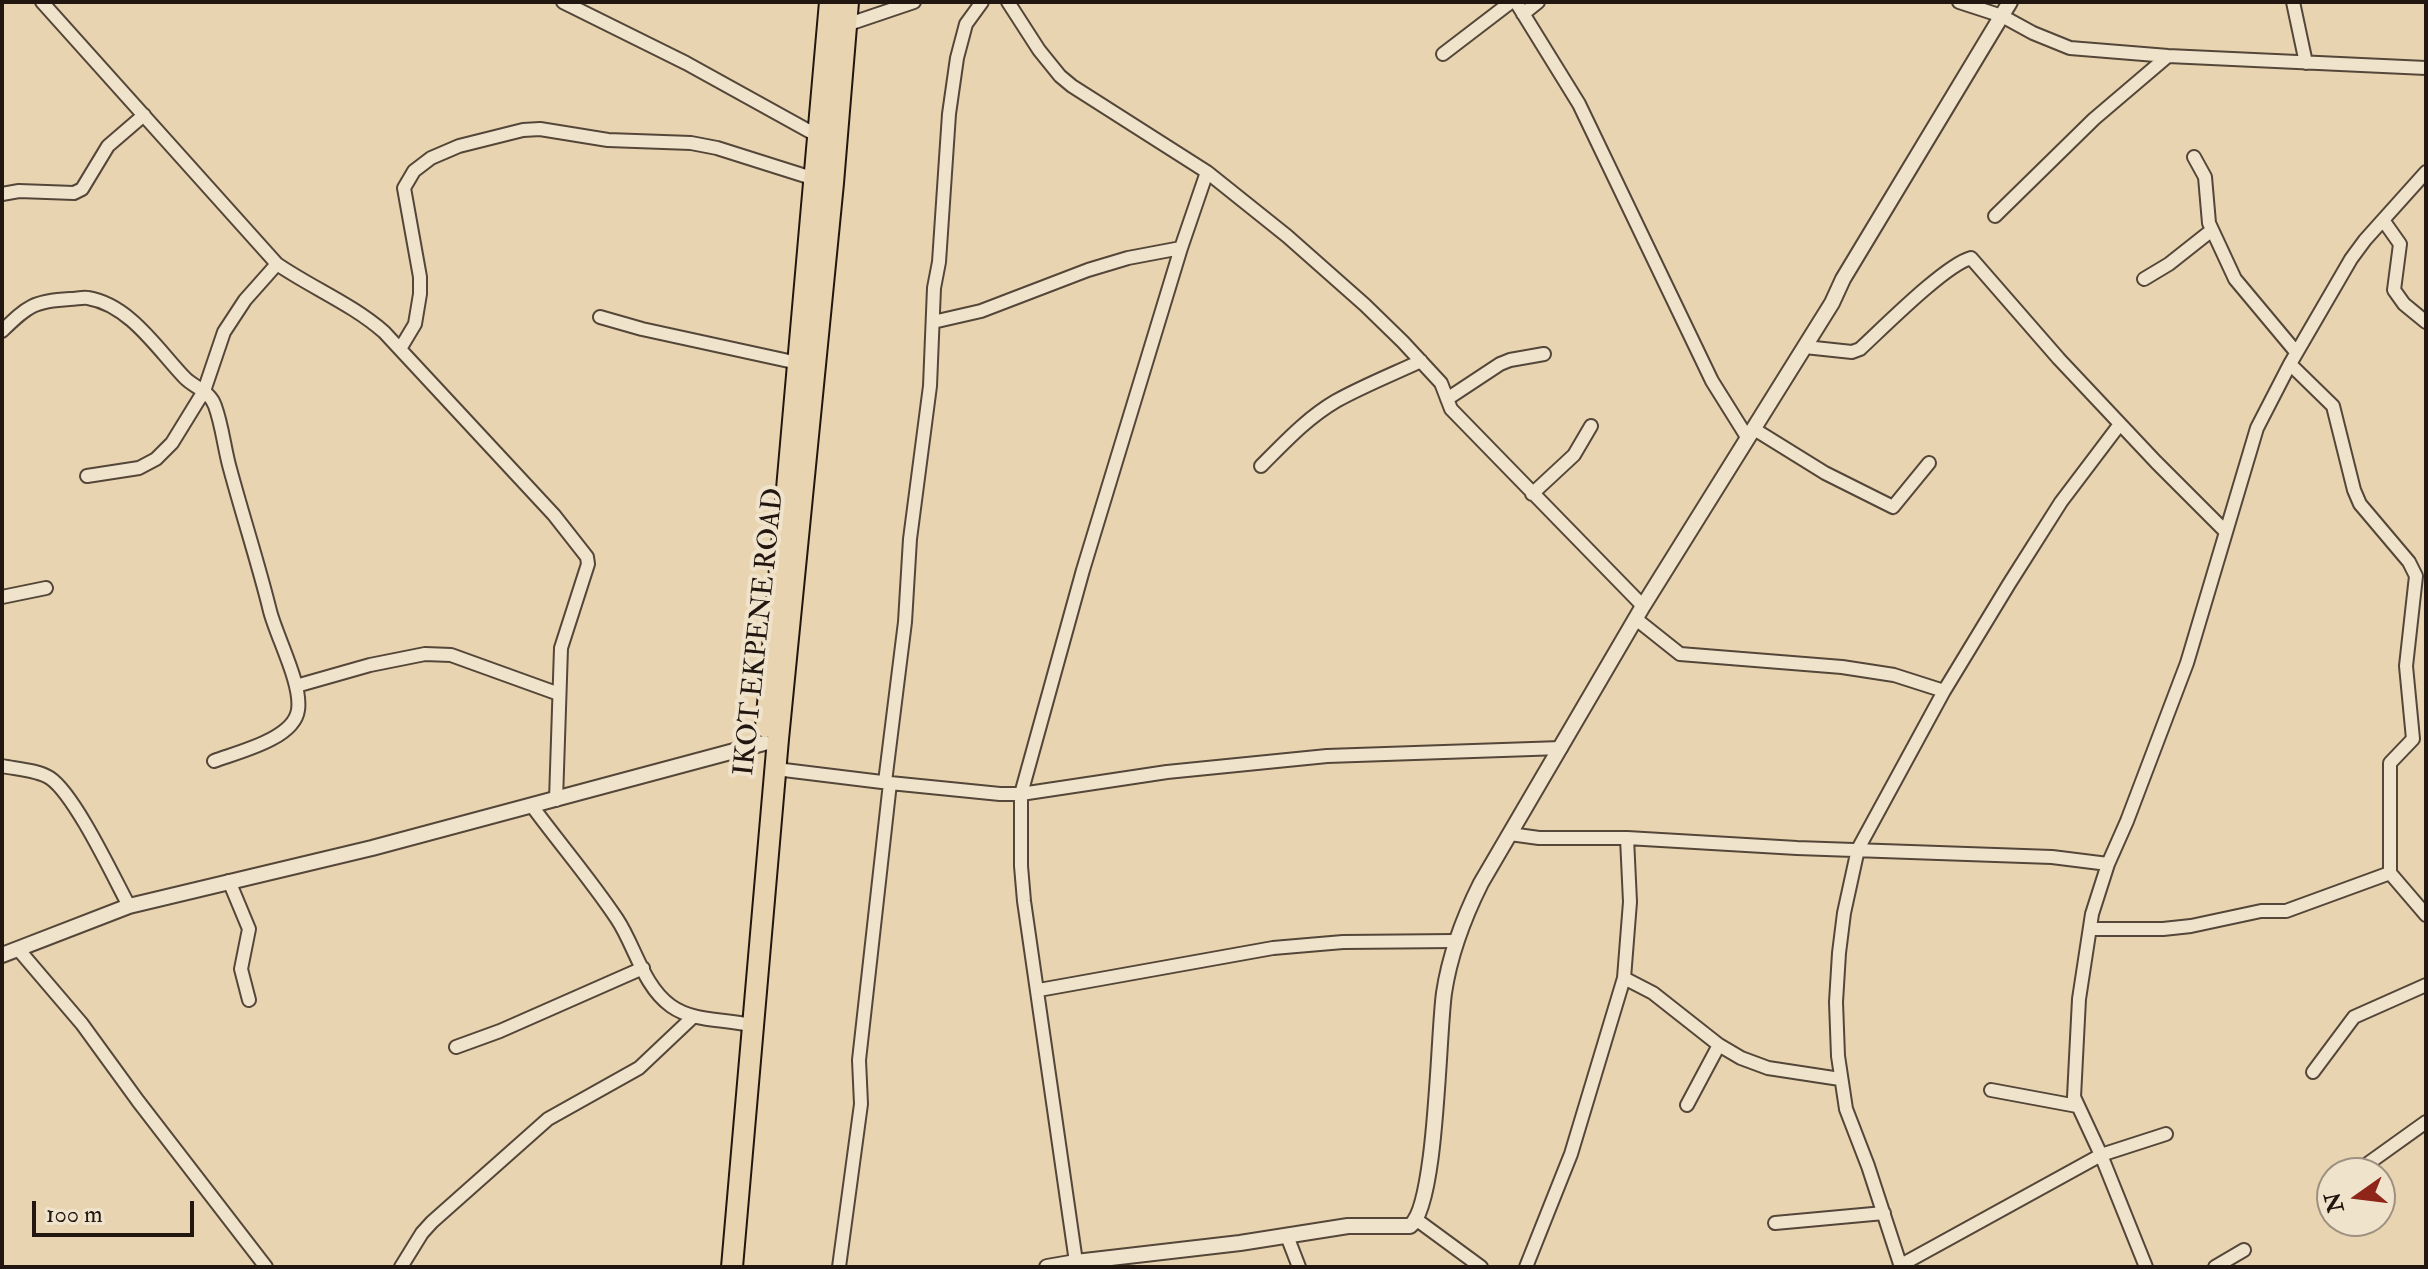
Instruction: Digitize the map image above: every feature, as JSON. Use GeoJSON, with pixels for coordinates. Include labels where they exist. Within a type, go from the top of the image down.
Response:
{"type":"FeatureCollection","features":[{"type":"Feature","properties":{"kind":"highway","name":"IKOT EKPENE ROAD"},"geometry":{"type":"LineString","coordinates":[[732,1267],[764,743],[830,2]]}},
{"type":"Feature","properties":{"kind":"highway","name":"IKOT EKPENE ROAD"},"geometry":{"type":"LineString","coordinates":[[719,1267],[776,769],[848,2]]}},
{"type":"Feature","properties":{"kind":"street"},"geometry":{"type":"LineString","coordinates":[[42,2],[277,264],[364,315],[400,349],[554,515],[587,557],[588,564],[561,648],[556,800]]}},
{"type":"Feature","properties":{"kind":"street"},"geometry":{"type":"LineString","coordinates":[[563,2],[686,63],[818,136]]}},
{"type":"Feature","properties":{"kind":"street"},"geometry":{"type":"LineString","coordinates":[[846,25],[914,2]]}},
{"type":"Feature","properties":{"kind":"street"},"geometry":{"type":"LineString","coordinates":[[839,1267],[861,1104],[859,1060],[905,622],[910,539],[930,386],[949,114],[957,58],[966,24],[982,2]]}},
{"type":"Feature","properties":{"kind":"street"},"geometry":{"type":"LineString","coordinates":[[1443,54],[1517,6],[1538,2]]}},
{"type":"Feature","properties":{"kind":"street"},"geometry":{"type":"LineString","coordinates":[[1959,2],[2002,16],[2070,48],[2168,56],[2426,68]]}},
{"type":"Feature","properties":{"kind":"street"},"geometry":{"type":"LineString","coordinates":[[1047,1267],[1076,1262],[1127,1261],[1348,1226],[1410,1226],[1417,1220],[1427,1186],[1432,1151],[1444,992],[1455,941],[1481,883],[1639,612],[1832,303],[1843,279],[2010,2]]}},
{"type":"Feature","properties":{"kind":"street"},"geometry":{"type":"LineString","coordinates":[[2293,2],[2306,63]]}},
{"type":"Feature","properties":{"kind":"street"},"geometry":{"type":"LineString","coordinates":[[1012,3],[1039,50],[1072,86],[1207,172],[1321,264],[1365,305],[1441,383],[1451,409],[1680,654],[1842,667],[1894,675],[1944,691]]}},
{"type":"Feature","properties":{"kind":"street"},"geometry":{"type":"LineString","coordinates":[[1517,6],[1579,104],[1712,381],[1751,433],[1893,507],[1929,463]]}},
{"type":"Feature","properties":{"kind":"street"},"geometry":{"type":"LineString","coordinates":[[1995,216],[2094,119],[2168,56]]}},
{"type":"Feature","properties":{"kind":"street"},"geometry":{"type":"LineString","coordinates":[[2,194],[19,191],[74,193],[82,189],[108,146],[144,115]]}},
{"type":"Feature","properties":{"kind":"street"},"geometry":{"type":"LineString","coordinates":[[400,349],[415,324],[420,294],[420,277],[404,188],[414,171],[431,158],[459,146],[523,130],[540,129],[608,140],[691,143],[717,148],[815,179]]}},
{"type":"Feature","properties":{"kind":"street"},"geometry":{"type":"LineString","coordinates":[[2194,157],[2205,177],[2212,230],[2235,279],[2296,352]]}},
{"type":"Feature","properties":{"kind":"street"},"geometry":{"type":"LineString","coordinates":[[1076,1262],[1022,878],[1021,794],[1083,570],[1207,172]]}},
{"type":"Feature","properties":{"kind":"street"},"geometry":{"type":"LineString","coordinates":[[2146,1267],[2074,1097],[2079,999],[2092,914],[2108,864],[2187,663],[2257,428],[2296,352],[2351,259],[2426,172]]}},
{"type":"Feature","properties":{"kind":"street"},"geometry":{"type":"LineString","coordinates":[[2383,220],[2400,244],[2394,290],[2404,304],[2426,322]]}},
{"type":"Feature","properties":{"kind":"street"},"geometry":{"type":"LineString","coordinates":[[2144,279],[2169,264],[2212,230]]}},
{"type":"Feature","properties":{"kind":"street"},"geometry":{"type":"LineString","coordinates":[[933,322],[981,311],[1128,258],[1181,248]]}},
{"type":"Feature","properties":{"kind":"street"},"geometry":{"type":"LineString","coordinates":[[1805,347],[1852,352],[1860,349],[1942,275],[1971,258],[2120,424],[2226,532]]}},
{"type":"Feature","properties":{"kind":"street"},"geometry":{"type":"LineString","coordinates":[[87,476],[139,468],[156,459],[172,443],[204,391],[224,332],[245,300],[277,264]]}},
{"type":"Feature","properties":{"kind":"street"},"geometry":{"type":"LineString","coordinates":[[2,331],[27,307],[48,301],[88,298],[127,317],[215,405],[229,467],[271,615],[296,686],[298,710],[293,723],[276,737],[214,761]]}},
{"type":"Feature","properties":{"kind":"street"},"geometry":{"type":"LineString","coordinates":[[600,317],[798,363]]}},
{"type":"Feature","properties":{"kind":"street"},"geometry":{"type":"LineString","coordinates":[[1447,399],[1500,364],[1544,354]]}},
{"type":"Feature","properties":{"kind":"street"},"geometry":{"type":"LineString","coordinates":[[1261,466],[1295,431],[1327,407],[1421,361]]}},
{"type":"Feature","properties":{"kind":"street"},"geometry":{"type":"LineString","coordinates":[[2290,364],[2333,406],[2354,490],[2364,510],[2414,571],[2420,598],[2406,666],[2413,739],[2390,763],[2390,873],[2426,915]]}},
{"type":"Feature","properties":{"kind":"street"},"geometry":{"type":"LineString","coordinates":[[2120,424],[2061,502],[1944,691],[1858,849],[1839,953],[1836,1002],[1840,1079],[1846,1109],[1901,1266],[2101,1155],[2166,1134]]}},
{"type":"Feature","properties":{"kind":"street"},"geometry":{"type":"LineString","coordinates":[[1532,494],[1574,455],[1591,426]]}},
{"type":"Feature","properties":{"kind":"street"},"geometry":{"type":"LineString","coordinates":[[2,597],[46,588]]}},
{"type":"Feature","properties":{"kind":"street"},"geometry":{"type":"LineString","coordinates":[[296,686],[370,665],[425,654],[451,655],[559,694]]}},
{"type":"Feature","properties":{"kind":"street"},"geometry":{"type":"LineString","coordinates":[[2,955],[129,906],[372,848],[764,743]]}},
{"type":"Feature","properties":{"kind":"street"},"geometry":{"type":"LineString","coordinates":[[776,769],[1021,794],[1167,772],[1327,756],[1561,748]]}},
{"type":"Feature","properties":{"kind":"street"},"geometry":{"type":"LineString","coordinates":[[2,766],[47,776],[61,786],[129,906]]}},
{"type":"Feature","properties":{"kind":"street"},"geometry":{"type":"LineString","coordinates":[[532,806],[617,919],[651,984],[669,1005],[694,1016],[747,1024]]}},
{"type":"Feature","properties":{"kind":"street"},"geometry":{"type":"LineString","coordinates":[[1510,834],[1539,838],[1627,838],[2052,857],[2108,864]]}},
{"type":"Feature","properties":{"kind":"street"},"geometry":{"type":"LineString","coordinates":[[1526,1267],[1571,1154],[1624,978],[1630,902],[1627,838]]}},
{"type":"Feature","properties":{"kind":"street"},"geometry":{"type":"LineString","coordinates":[[2090,929],[2163,929],[2261,911],[2286,911],[2390,873]]}},
{"type":"Feature","properties":{"kind":"street"},"geometry":{"type":"LineString","coordinates":[[229,881],[249,929],[241,969],[249,1000]]}},
{"type":"Feature","properties":{"kind":"street"},"geometry":{"type":"LineString","coordinates":[[1039,990],[1273,948],[1343,942],[1455,941]]}},
{"type":"Feature","properties":{"kind":"street"},"geometry":{"type":"LineString","coordinates":[[18,949],[82,1024],[266,1267]]}},
{"type":"Feature","properties":{"kind":"street"},"geometry":{"type":"LineString","coordinates":[[456,1047],[643,968]]}},
{"type":"Feature","properties":{"kind":"street"},"geometry":{"type":"LineString","coordinates":[[1624,978],[1653,993],[1719,1045],[1741,1058],[1768,1068],[1840,1079]]}},
{"type":"Feature","properties":{"kind":"street"},"geometry":{"type":"LineString","coordinates":[[2313,1072],[2354,1017],[2426,985]]}},
{"type":"Feature","properties":{"kind":"street"},"geometry":{"type":"LineString","coordinates":[[401,1267],[432,1222],[526,1137],[548,1119],[639,1068],[694,1016]]}},
{"type":"Feature","properties":{"kind":"street"},"geometry":{"type":"LineString","coordinates":[[1687,1105],[1719,1045]]}},
{"type":"Feature","properties":{"kind":"street"},"geometry":{"type":"LineString","coordinates":[[1991,1090],[2077,1106]]}},
{"type":"Feature","properties":{"kind":"street"},"geometry":{"type":"LineString","coordinates":[[2377,1157],[2426,1122]]}},
{"type":"Feature","properties":{"kind":"street"},"geometry":{"type":"LineString","coordinates":[[1775,1223],[1884,1213]]}},
{"type":"Feature","properties":{"kind":"street"},"geometry":{"type":"LineString","coordinates":[[1417,1220],[1481,1267]]}},
{"type":"Feature","properties":{"kind":"street"},"geometry":{"type":"LineString","coordinates":[[1287,1236],[1299,1267]]}},
{"type":"Feature","properties":{"kind":"street"},"geometry":{"type":"LineString","coordinates":[[2215,1267],[2244,1250]]}}]}
